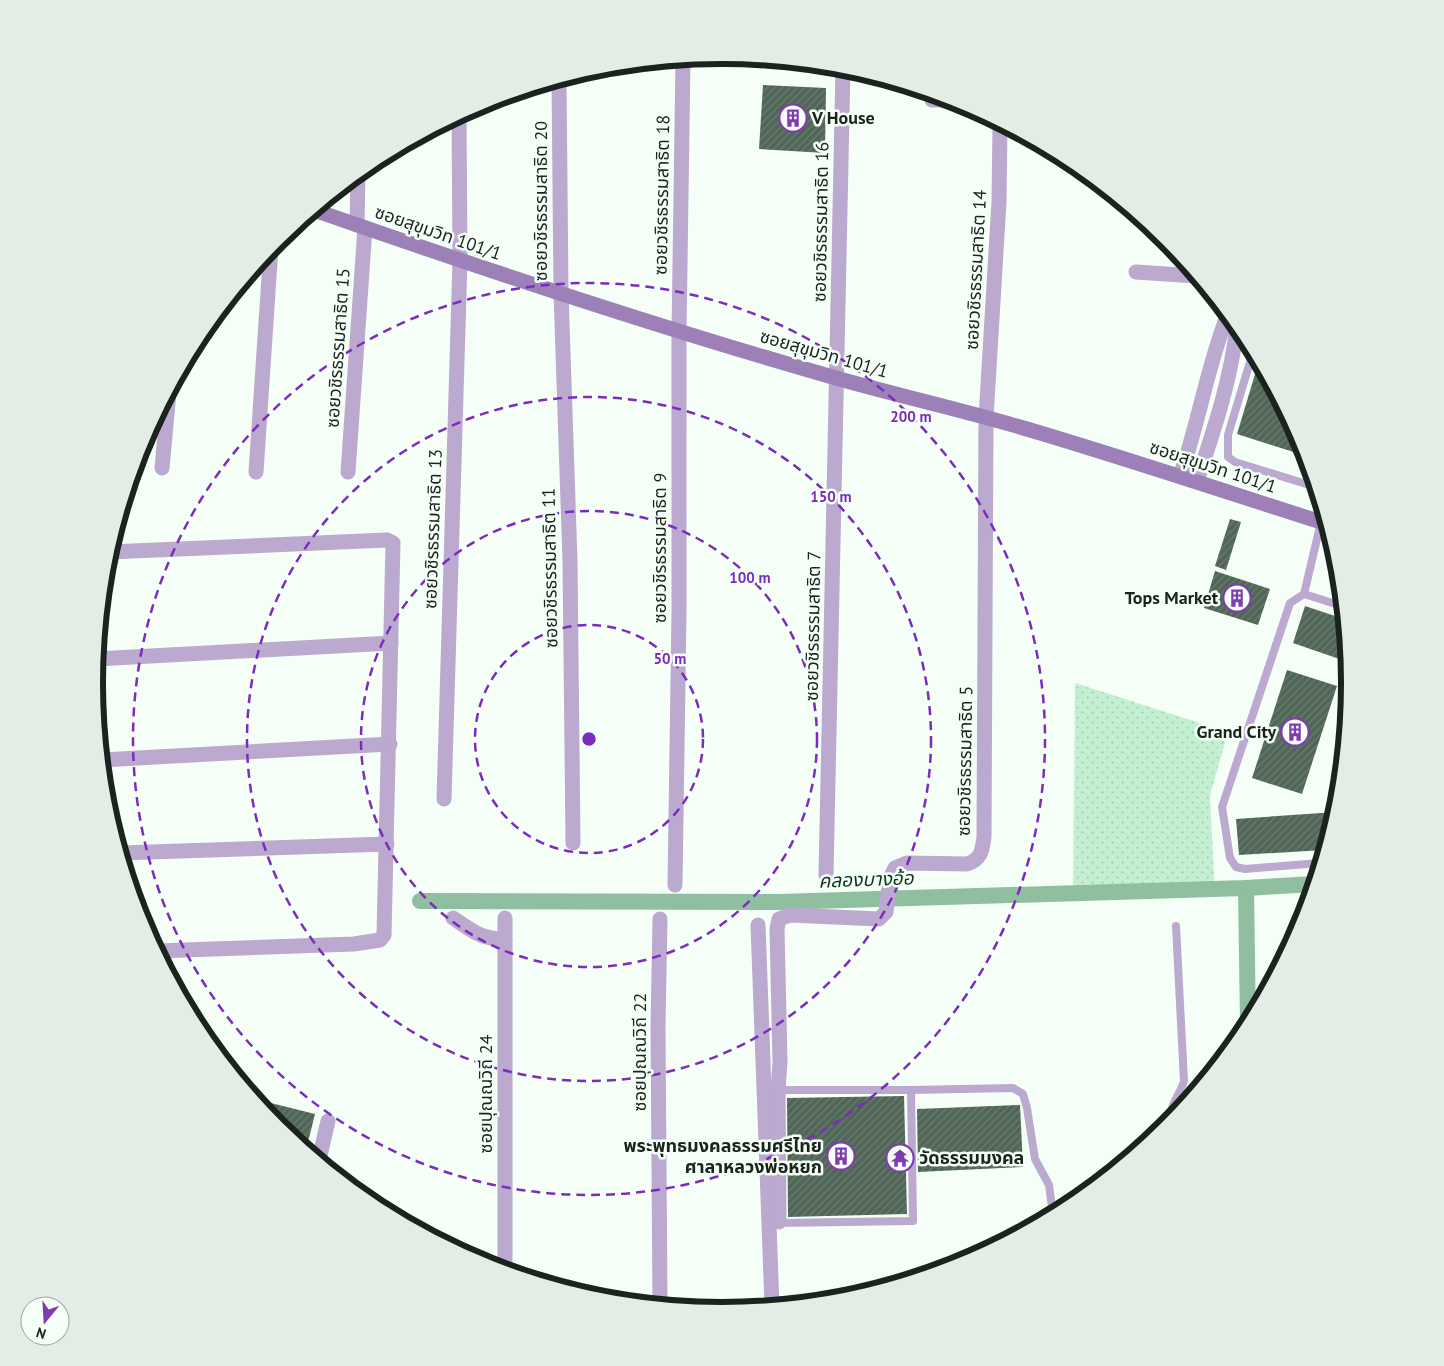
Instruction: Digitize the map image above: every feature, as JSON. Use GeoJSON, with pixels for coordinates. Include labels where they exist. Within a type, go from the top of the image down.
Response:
{"type":"FeatureCollection","features":[{"type":"Feature","properties":{"kind":"street","name":"ซอยวชิรธรรมสาธิต 18"},"geometry":{"type":"LineString","coordinates":[[679,332],[683,65]]}},
{"type":"Feature","properties":{"kind":"street","name":"ซอยวชิรธรรมสาธิต 16"},"geometry":{"type":"LineString","coordinates":[[836,378],[843,76]]}},
{"type":"Feature","properties":{"kind":"street","name":"ซอยวชิรธรรมสาธิต 20"},"geometry":{"type":"LineString","coordinates":[[559,86],[561,293]]}},
{"type":"Feature","properties":{"kind":"street","name":"ซอยวชิรธรรมสาธิต 13"},"geometry":{"type":"LineString","coordinates":[[444,799],[460,260],[459,123]]}},
{"type":"Feature","properties":{"kind":"street","name":"ซอยวชิรธรรมสาธิต 14"},"geometry":{"type":"LineString","coordinates":[[986,418],[999,202],[1000,130]]}},
{"type":"Feature","properties":{"kind":"street","name":"ซอยวชิรธรรมสาธิต 15"},"geometry":{"type":"LineString","coordinates":[[348,472],[361,226],[359,182]]}},
{"type":"Feature","properties":{"kind":"street","name":"ซอยสุขุมวิท 101/1"},"geometry":{"type":"LineString","coordinates":[[320,212],[679,332],[836,378],[1033,431],[1320,522]]}},
{"type":"Feature","properties":{"kind":"street"},"geometry":{"type":"LineString","coordinates":[[256,472],[270,260]]}},
{"type":"Feature","properties":{"kind":"street"},"geometry":{"type":"LineString","coordinates":[[1136,272],[1188,275]]}},
{"type":"Feature","properties":{"kind":"street","name":"ซอยวชิรธรรมสาธิต 11"},"geometry":{"type":"LineString","coordinates":[[561,293],[570,561],[574,843]]}},
{"type":"Feature","properties":{"kind":"street"},"geometry":{"type":"LineString","coordinates":[[1180,476],[1218,338],[1225,322]]}},
{"type":"Feature","properties":{"kind":"street","name":"ซอยวชิรธรรมสาธิต 9"},"geometry":{"type":"LineString","coordinates":[[675,885],[680,612],[679,332]]}},
{"type":"Feature","properties":{"kind":"street"},"geometry":{"type":"LineString","coordinates":[[1196,481],[1221,409],[1236,337]]}},
{"type":"Feature","properties":{"kind":"street","name":"ซอยวชิรธรรมสาธิต 7"},"geometry":{"type":"LineString","coordinates":[[826,875],[836,378]]}},
{"type":"Feature","properties":{"kind":"street"},"geometry":{"type":"LineString","coordinates":[[162,468],[168,408]]}},
{"type":"Feature","properties":{"kind":"street","name":"ซอยวชิรธรรมสาธิต 5"},"geometry":{"type":"LineString","coordinates":[[773,1224],[780,1062],[777,929],[779,919],[790,916],[879,919],[886,912],[890,878],[895,868],[907,863],[967,864],[977,860],[982,852],[984,837],[986,418]]}},
{"type":"Feature","properties":{"kind":"street"},"geometry":{"type":"LineString","coordinates":[[117,552],[387,540],[393,543],[386,926],[384,935],[380,940],[354,944],[164,951]]}},
{"type":"Feature","properties":{"kind":"street"},"geometry":{"type":"LineString","coordinates":[[104,659],[391,643]]}},
{"type":"Feature","properties":{"kind":"street"},"geometry":{"type":"LineString","coordinates":[[108,760],[390,744]]}},
{"type":"Feature","properties":{"kind":"street"},"geometry":{"type":"LineString","coordinates":[[127,852],[387,844]]}},
{"type":"Feature","properties":{"kind":"street"},"geometry":{"type":"LineString","coordinates":[[453,918],[475,934],[505,940]]}},
{"type":"Feature","properties":{"kind":"street","name":"ซอยปุณณวิถี 24"},"geometry":{"type":"LineString","coordinates":[[505,918],[505,1262]]}},
{"type":"Feature","properties":{"kind":"street","name":"ซอยปุณณวิถี 22"},"geometry":{"type":"LineString","coordinates":[[660,919],[658,1026],[660,1299]]}},
{"type":"Feature","properties":{"kind":"street"},"geometry":{"type":"LineString","coordinates":[[758,925],[773,1224],[772,1300]]}},
{"type":"Feature","properties":{"kind":"street"},"geometry":{"type":"LineString","coordinates":[[320,1154],[328,1121]]}},
{"type":"Feature","properties":{"kind":"lane"},"geometry":{"type":"LineString","coordinates":[[1251,362],[1228,435],[1228,457],[1235,462],[1308,486]]}},
{"type":"Feature","properties":{"kind":"lane"},"geometry":{"type":"LineString","coordinates":[[1314,863],[1236,867],[1230,858],[1222,807],[1290,603],[1304,594],[1322,531]]}},
{"type":"Feature","properties":{"kind":"lane"},"geometry":{"type":"LineString","coordinates":[[1304,594],[1336,604]]}},
{"type":"Feature","properties":{"kind":"lane"},"geometry":{"type":"LineString","coordinates":[[1172,1109],[1184,1081],[1176,926]]}},
{"type":"Feature","properties":{"kind":"lane"},"geometry":{"type":"LineString","coordinates":[[778,1090],[1013,1088],[1023,1094],[1035,1159],[1049,1185],[1052,1207]]}},
{"type":"Feature","properties":{"kind":"lane"},"geometry":{"type":"LineString","coordinates":[[773,1224],[913,1221],[911,1090]]}},
{"type":"Feature","properties":{"kind":"green space"},"geometry":{"type":"Polygon","coordinates":[[[1075,683],[1228,732],[1210,796],[1215,895],[1073,896],[1075,683]]]}},
{"type":"Feature","properties":{"kind":"building","name":"V House"},"geometry":{"type":"Polygon","coordinates":[[[763,85],[826,88],[825,153],[759,149],[763,85]]]}},
{"type":"Feature","properties":{"kind":"building"},"geometry":{"type":"Polygon","coordinates":[[[1256,370],[1277,409],[1297,453],[1237,434],[1256,370]]]}},
{"type":"Feature","properties":{"kind":"building"},"geometry":{"type":"Polygon","coordinates":[[[1230,519],[1241,522],[1226,570],[1215,566],[1230,519]]]}},
{"type":"Feature","properties":{"kind":"building","name":"Tops Market"},"geometry":{"type":"Polygon","coordinates":[[[1215,571],[1270,589],[1258,625],[1204,608],[1215,571]]]}},
{"type":"Feature","properties":{"kind":"building"},"geometry":{"type":"Polygon","coordinates":[[[1305,606],[1337,617],[1340,659],[1293,643],[1305,606]]]}},
{"type":"Feature","properties":{"kind":"building","name":"Grand City"},"geometry":{"type":"Polygon","coordinates":[[[1287,670],[1337,686],[1302,794],[1252,778],[1287,670]]]}},
{"type":"Feature","properties":{"kind":"building"},"geometry":{"type":"Polygon","coordinates":[[[1327,813],[1318,850],[1239,855],[1236,819],[1327,813]]]}},
{"type":"Feature","properties":{"kind":"building","name":"พระพุทธมงคลธรรมศรีไทย ศาลาหลวงพ่อหยก"},"geometry":{"type":"Polygon","coordinates":[[[904,1096],[907,1214],[788,1217],[787,1098],[904,1096]]]}},
{"type":"Feature","properties":{"kind":"building"},"geometry":{"type":"Polygon","coordinates":[[[266,1102],[315,1114],[308,1143],[266,1102]]]}},
{"type":"Feature","properties":{"kind":"building"},"geometry":{"type":"Polygon","coordinates":[[[1020,1105],[1023,1167],[918,1172],[917,1109],[1020,1105]]]}},
{"type":"Feature","properties":{"kind":"waterway","name":"คลองบางอ้อ"},"geometry":{"type":"LineString","coordinates":[[420,901],[779,902],[1246,888],[1307,884]]}},
{"type":"Feature","properties":{"kind":"waterway"},"geometry":{"type":"LineString","coordinates":[[1246,888],[1248,1010]]}},
{"type":"Feature","properties":{"kind":"place","name":"V House"},"geometry":{"type":"Point","coordinates":[793,118]}},
{"type":"Feature","properties":{"kind":"place","name":"Tops Market"},"geometry":{"type":"Point","coordinates":[1237,598]}},
{"type":"Feature","properties":{"kind":"place","name":"Grand City"},"geometry":{"type":"Point","coordinates":[1295,732]}},
{"type":"Feature","properties":{"kind":"place","name":"พระพุทธมงคลธรรมศรีไทย ศาลาหลวงพ่อหยก"},"geometry":{"type":"Point","coordinates":[841,1156]}},
{"type":"Feature","properties":{"kind":"place","name":"วัดธรรมมงคล"},"geometry":{"type":"Point","coordinates":[900,1158]}}]}
